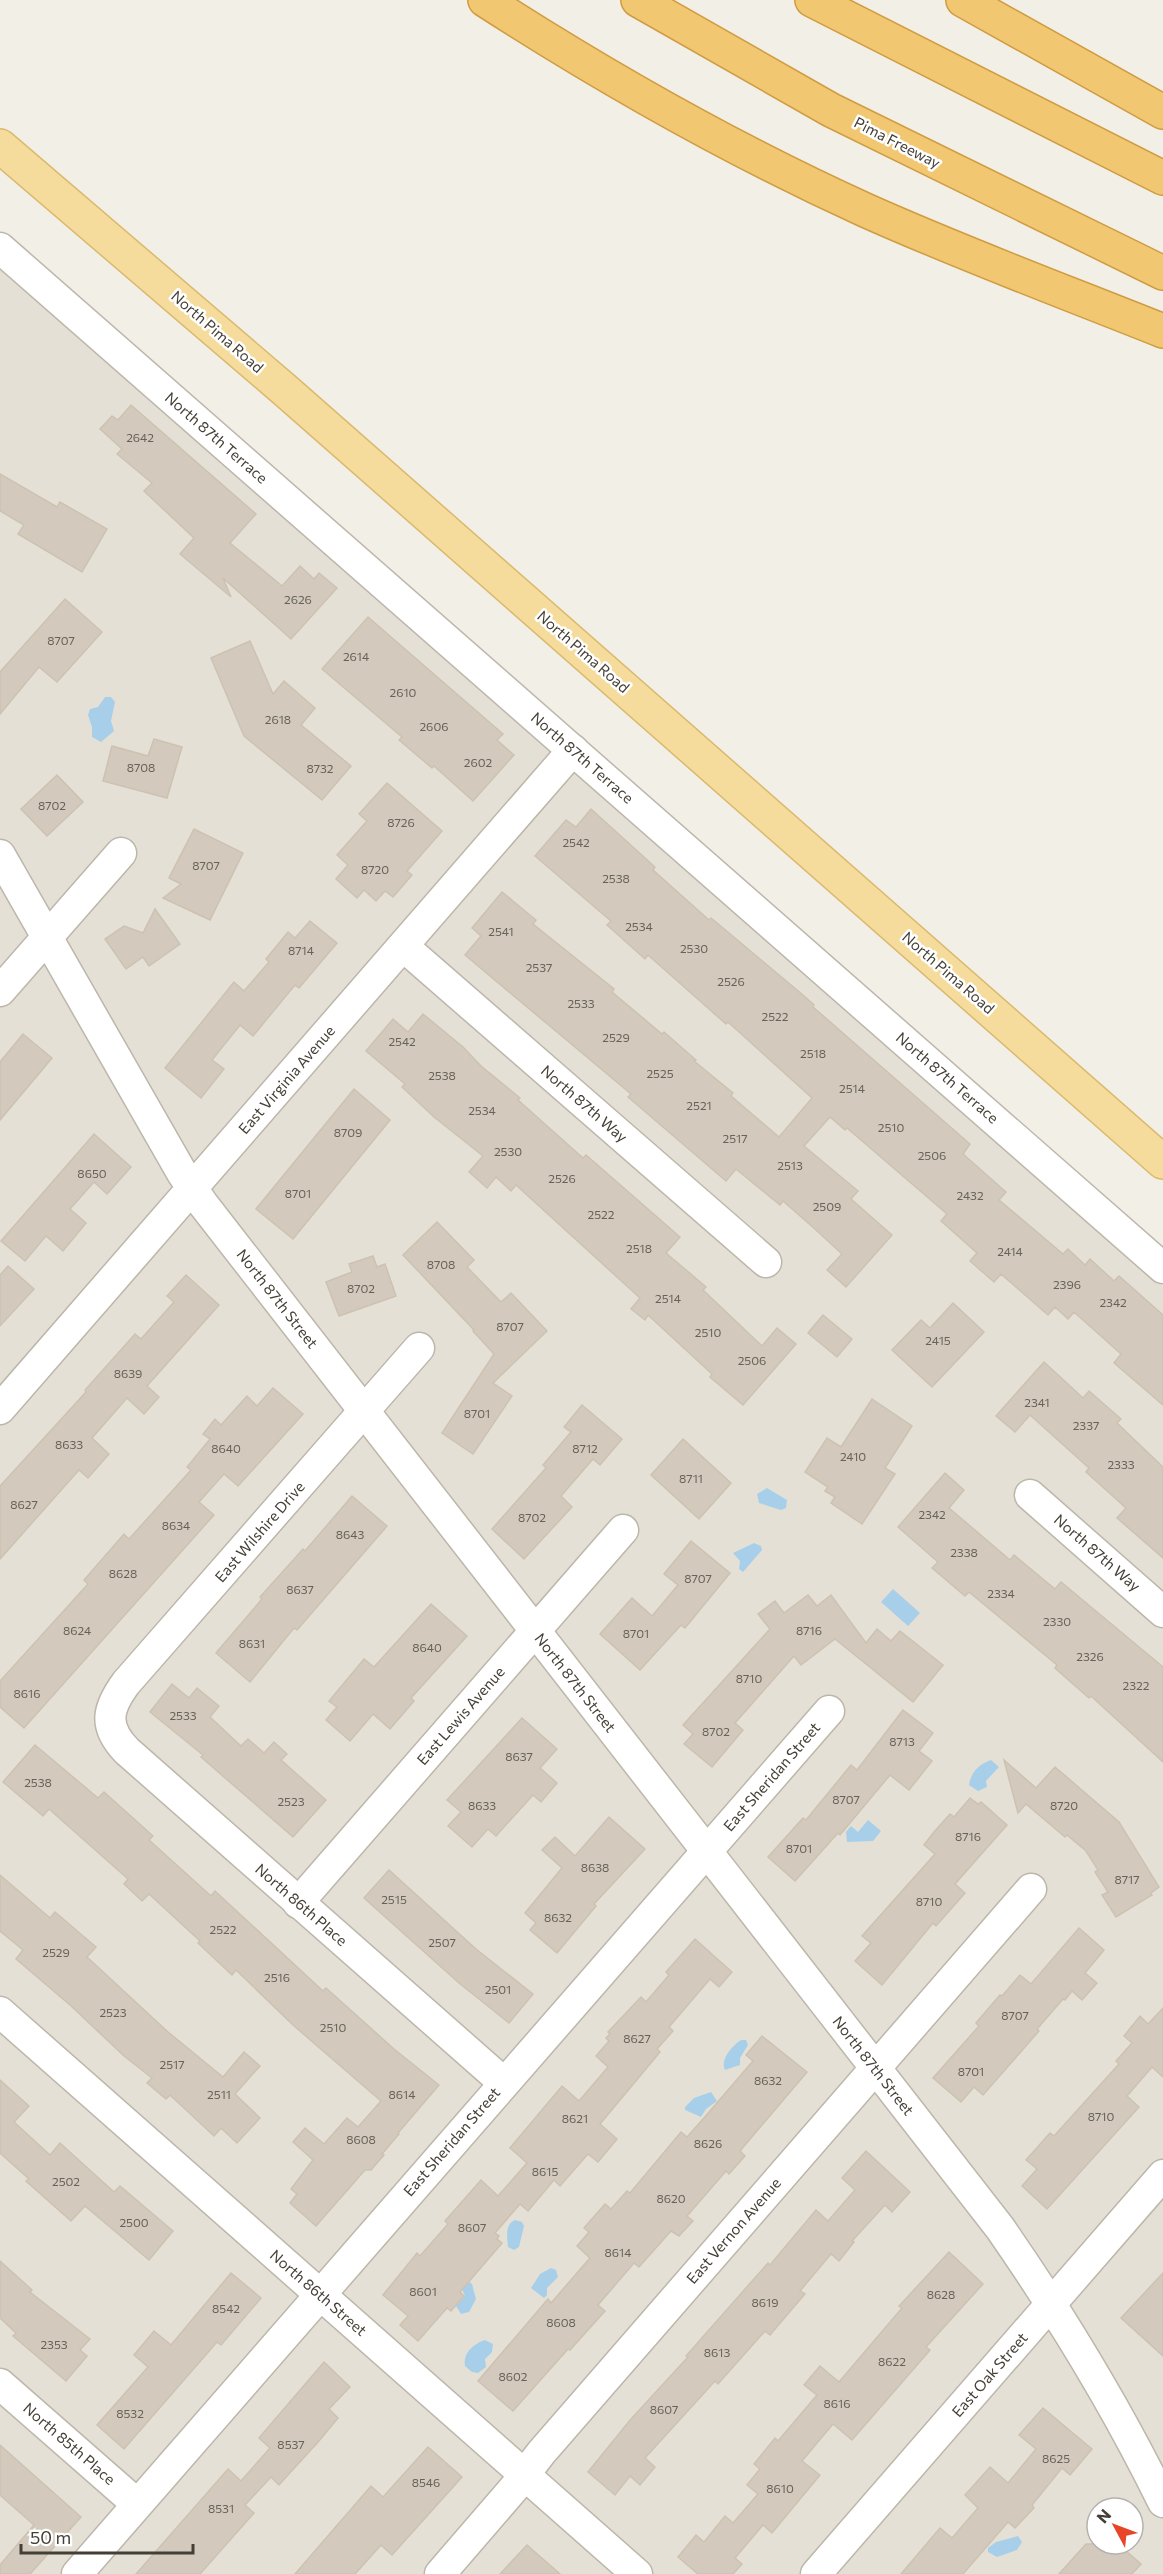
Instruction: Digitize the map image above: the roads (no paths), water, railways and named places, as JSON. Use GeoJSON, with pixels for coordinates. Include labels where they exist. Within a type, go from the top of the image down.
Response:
{"type":"FeatureCollection","features":[{"type":"Feature","properties":{"kind":"highway"},"geometry":{"type":"LineString","coordinates":[[485,0],[597,70],[765,161],[836,196],[924,236],[1163,331]]}},
{"type":"Feature","properties":{"kind":"highway","name":"Pima Freeway"},"geometry":{"type":"LineString","coordinates":[[638,0],[831,110],[1163,273]]}},
{"type":"Feature","properties":{"kind":"highway"},"geometry":{"type":"LineString","coordinates":[[812,0],[1163,178]]}},
{"type":"Feature","properties":{"kind":"highway"},"geometry":{"type":"LineString","coordinates":[[963,0],[1163,112]]}},
{"type":"Feature","properties":{"kind":"main road","name":"North Pima Road"},"geometry":{"type":"LineString","coordinates":[[0,146],[286,391],[1163,1162]]}},
{"type":"Feature","properties":{"kind":"street","name":"North 87th Terrace"},"geometry":{"type":"LineString","coordinates":[[0,248],[1163,1268]]}},
{"type":"Feature","properties":{"kind":"street","name":"East Virginia Avenue"},"geometry":{"type":"LineString","coordinates":[[0,1409],[573,750]]}},
{"type":"Feature","properties":{"kind":"street"},"geometry":{"type":"LineString","coordinates":[[0,991],[121,853]]}},
{"type":"Feature","properties":{"kind":"street","name":"North 87th Street"},"geometry":{"type":"LineString","coordinates":[[0,855],[192,1188],[1000,2228],[1051,2304],[1108,2398],[1163,2502]]}},
{"type":"Feature","properties":{"kind":"street","name":"North 87th Way"},"geometry":{"type":"LineString","coordinates":[[403,946],[766,1262]]}},
{"type":"Feature","properties":{"kind":"street","name":"East Wilshire Drive"},"geometry":{"type":"LineString","coordinates":[[110,1719],[111,1706],[126,1683],[419,1348]]}},
{"type":"Feature","properties":{"kind":"street","name":"North 87th Way"},"geometry":{"type":"LineString","coordinates":[[1030,1495],[1163,1611]]}},
{"type":"Feature","properties":{"kind":"street","name":"East Lewis Avenue"},"geometry":{"type":"LineString","coordinates":[[298,1903],[623,1530]]}},
{"type":"Feature","properties":{"kind":"street","name":"East Sheridan Street"},"geometry":{"type":"LineString","coordinates":[[76,2574],[829,1711]]}},
{"type":"Feature","properties":{"kind":"street","name":"North 86th Place"},"geometry":{"type":"LineString","coordinates":[[110,1719],[112,1732],[127,1751],[503,2082]]}},
{"type":"Feature","properties":{"kind":"street","name":"East Vernon Avenue"},"geometry":{"type":"LineString","coordinates":[[440,2574],[547,2446],[1031,1889]]}},
{"type":"Feature","properties":{"kind":"street","name":"North 86th Street"},"geometry":{"type":"LineString","coordinates":[[0,2012],[637,2574]]}},
{"type":"Feature","properties":{"kind":"street","name":"East Oak Street"},"geometry":{"type":"LineString","coordinates":[[816,2574],[1163,2175]]}},
{"type":"Feature","properties":{"kind":"street","name":"North 85th Place"},"geometry":{"type":"LineString","coordinates":[[0,2384],[137,2504]]}},
{"type":"Feature","properties":{"kind":"water"},"geometry":{"type":"Polygon","coordinates":[[[105,697],[111,697],[115,702],[111,721],[114,731],[101,742],[92,737],[88,715],[90,709],[98,707],[105,697]]]}},
{"type":"Feature","properties":{"kind":"water"},"geometry":{"type":"Polygon","coordinates":[[[767,1488],[787,1500],[786,1508],[781,1510],[759,1503],[757,1494],[767,1488]]]}},
{"type":"Feature","properties":{"kind":"water"},"geometry":{"type":"Polygon","coordinates":[[[754,1543],[761,1546],[762,1550],[743,1572],[739,1569],[740,1561],[733,1553],[754,1543]]]}},
{"type":"Feature","properties":{"kind":"water"},"geometry":{"type":"Polygon","coordinates":[[[893,1589],[920,1613],[908,1626],[881,1602],[893,1589]]]}},
{"type":"Feature","properties":{"kind":"water"},"geometry":{"type":"Polygon","coordinates":[[[991,1760],[999,1767],[986,1781],[987,1787],[978,1791],[969,1785],[972,1776],[979,1766],[991,1760]]]}},
{"type":"Feature","properties":{"kind":"water"},"geometry":{"type":"Polygon","coordinates":[[[868,1820],[881,1831],[873,1841],[847,1842],[846,1832],[851,1826],[858,1832],[868,1820]]]}},
{"type":"Feature","properties":{"kind":"water"},"geometry":{"type":"Polygon","coordinates":[[[741,2040],[746,2040],[748,2045],[740,2058],[740,2065],[725,2070],[725,2057],[741,2040]]]}},
{"type":"Feature","properties":{"kind":"water"},"geometry":{"type":"Polygon","coordinates":[[[711,2092],[717,2101],[706,2109],[701,2117],[685,2110],[694,2098],[711,2092]]]}},
{"type":"Feature","properties":{"kind":"water"},"geometry":{"type":"Polygon","coordinates":[[[515,2220],[522,2222],[524,2226],[519,2247],[514,2250],[508,2247],[507,2235],[508,2227],[515,2220]]]}},
{"type":"Feature","properties":{"kind":"water"},"geometry":{"type":"Polygon","coordinates":[[[551,2268],[556,2270],[558,2277],[547,2288],[547,2295],[544,2298],[531,2288],[540,2274],[551,2268]]]}},
{"type":"Feature","properties":{"kind":"water"},"geometry":{"type":"Polygon","coordinates":[[[468,2281],[472,2284],[476,2299],[469,2312],[461,2314],[456,2306],[465,2296],[461,2287],[468,2281]]]}},
{"type":"Feature","properties":{"kind":"water"},"geometry":{"type":"Polygon","coordinates":[[[485,2340],[493,2344],[492,2352],[485,2359],[486,2367],[478,2373],[472,2372],[465,2366],[467,2353],[485,2340]]]}},
{"type":"Feature","properties":{"kind":"water"},"geometry":{"type":"Polygon","coordinates":[[[1018,2536],[1022,2542],[1017,2550],[997,2557],[988,2552],[988,2548],[996,2542],[1018,2536]]]}}]}
